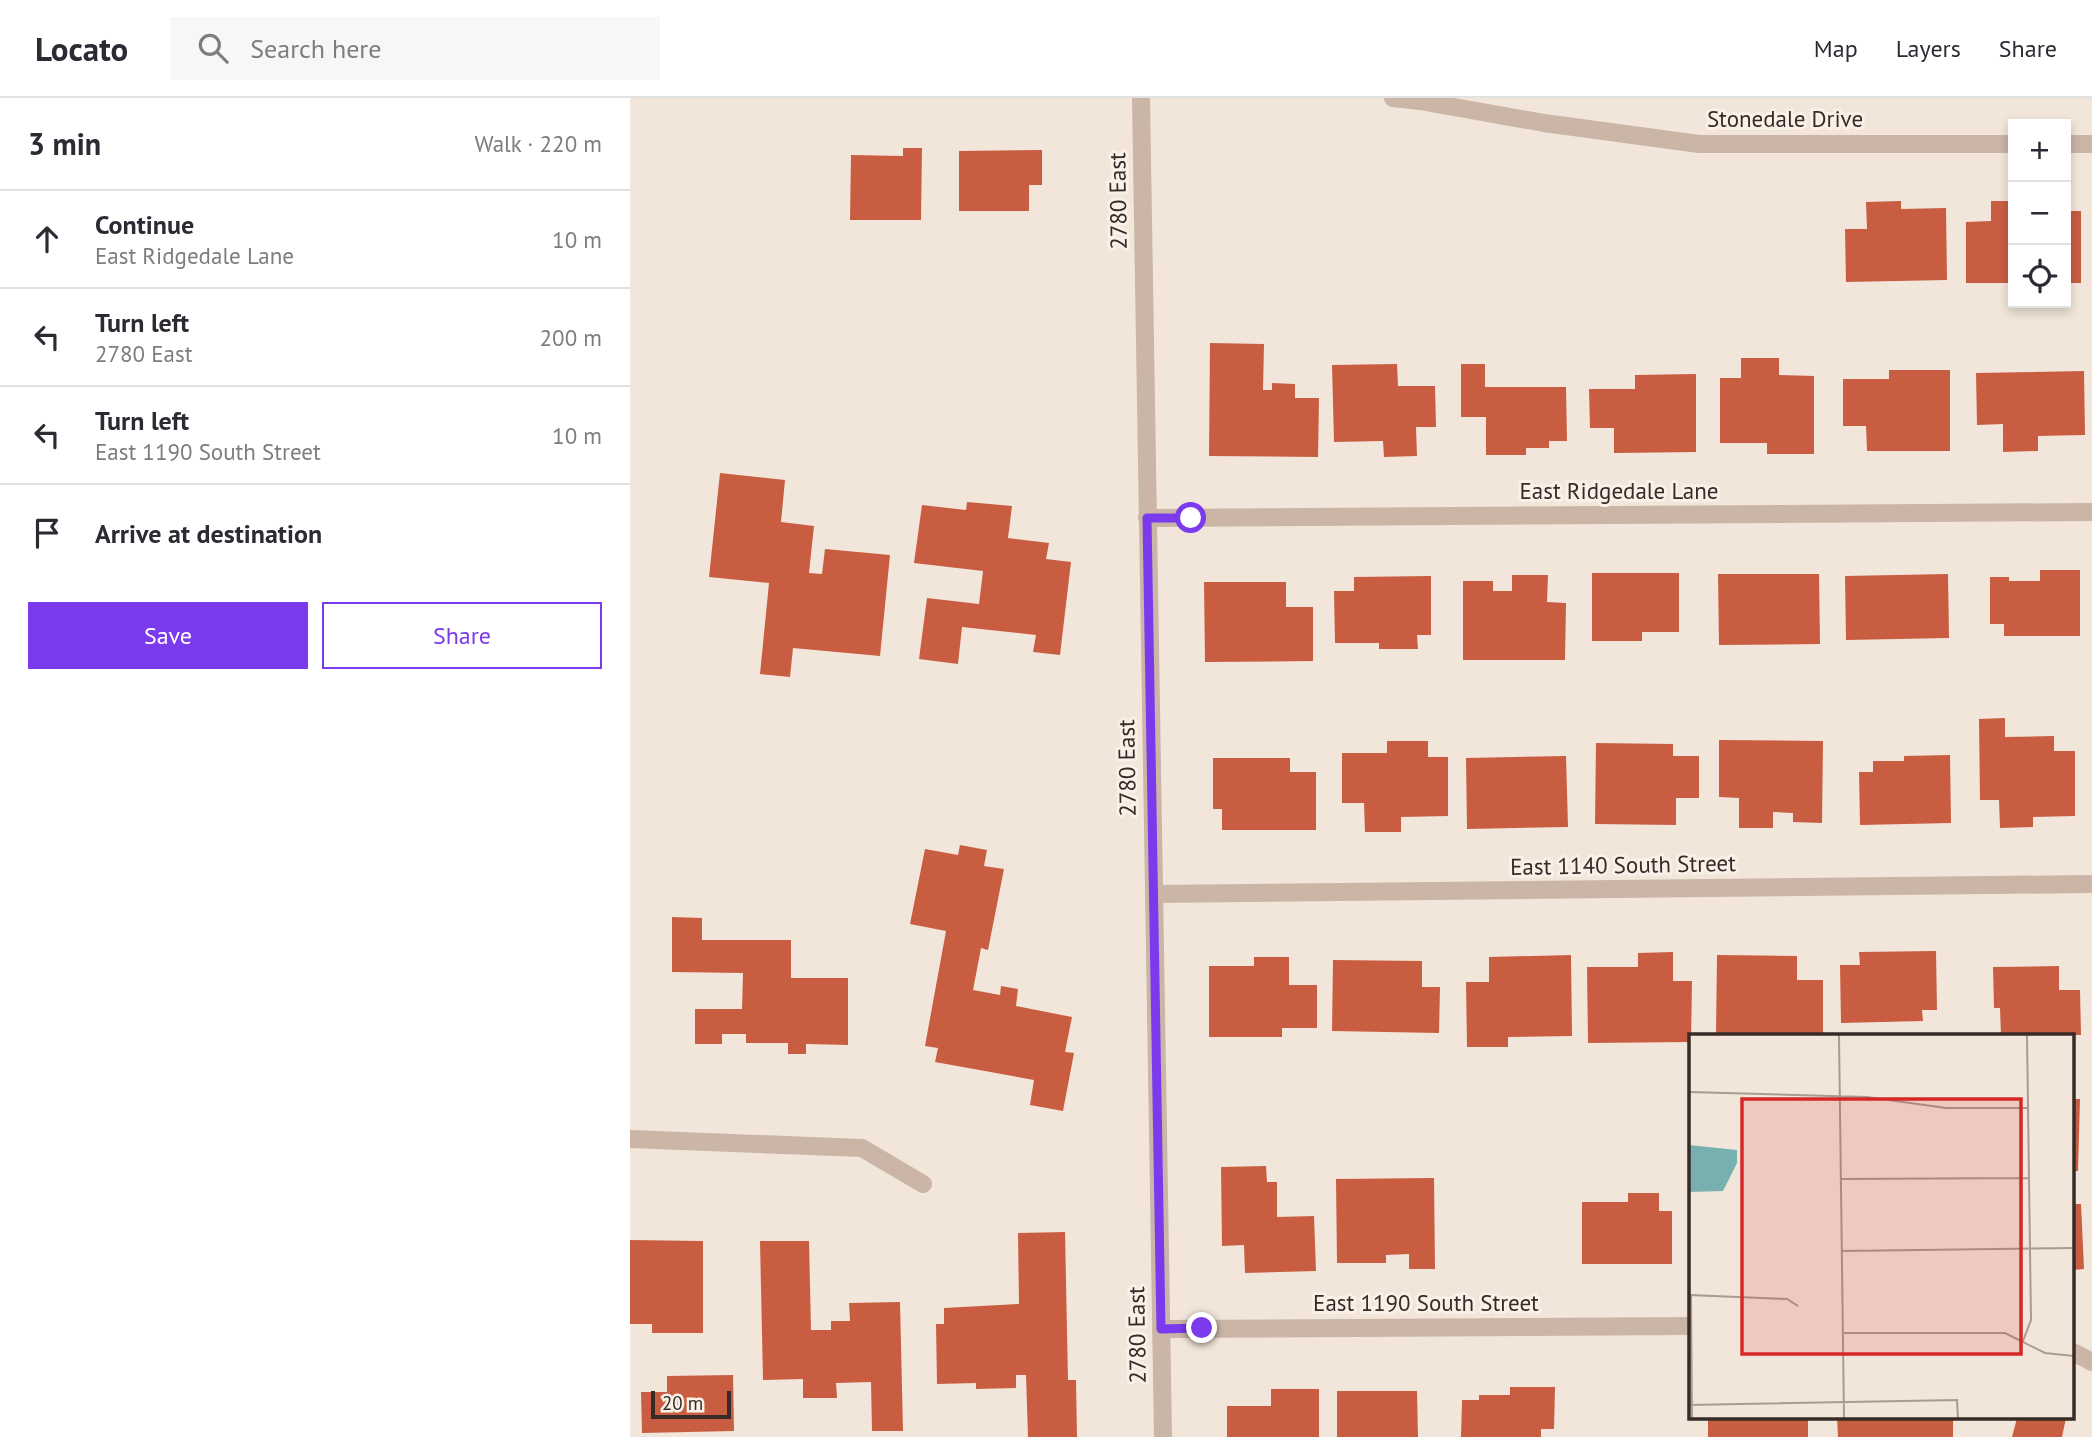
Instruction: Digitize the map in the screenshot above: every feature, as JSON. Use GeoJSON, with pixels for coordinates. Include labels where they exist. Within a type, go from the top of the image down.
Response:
{"type":"FeatureCollection","features":[{"type":"Feature","properties":{"kind":"street","name":"2780 East"},"geometry":{"type":"LineString","coordinates":[[1141,98],[1163,1437]]}},
{"type":"Feature","properties":{"kind":"street","name":"Stonedale Drive"},"geometry":{"type":"LineString","coordinates":[[1393,98],[1544,123],[1699,144],[2008,144]]}},
{"type":"Feature","properties":{"kind":"street"},"geometry":{"type":"LineString","coordinates":[[2071,144],[2092,144]]}},
{"type":"Feature","properties":{"kind":"street","name":"East Ridgedale Lane"},"geometry":{"type":"LineString","coordinates":[[1147,518],[2092,512]]}},
{"type":"Feature","properties":{"kind":"street","name":"East 1140 South Street"},"geometry":{"type":"LineString","coordinates":[[1154,894],[2092,884]]}},
{"type":"Feature","properties":{"kind":"street"},"geometry":{"type":"LineString","coordinates":[[630,1139],[862,1148],[923,1184]]}},
{"type":"Feature","properties":{"kind":"street","name":"East 1190 South Street"},"geometry":{"type":"LineString","coordinates":[[1161,1329],[1689,1326]]}},
{"type":"Feature","properties":{"kind":"street"},"geometry":{"type":"LineString","coordinates":[[2074,1353],[2092,1362]]}},
{"type":"Feature","properties":{"kind":"building"},"geometry":{"type":"Polygon","coordinates":[[[903,148],[922,148],[921,220],[850,220],[851,155],[903,156],[903,148]]]}},
{"type":"Feature","properties":{"kind":"building"},"geometry":{"type":"Polygon","coordinates":[[[1042,150],[1042,185],[1029,185],[1029,211],[959,211],[959,151],[1042,150]]]}},
{"type":"Feature","properties":{"kind":"building"},"geometry":{"type":"Polygon","coordinates":[[[1901,201],[1901,209],[1946,208],[1947,280],[1846,282],[1845,229],[1867,229],[1866,202],[1901,201]]]}},
{"type":"Feature","properties":{"kind":"building"},"geometry":{"type":"Polygon","coordinates":[[[1991,201],[2008,201],[2008,283],[1966,283],[1966,222],[1991,221],[1991,201]]]}},
{"type":"Feature","properties":{"kind":"building"},"geometry":{"type":"Polygon","coordinates":[[[2071,211],[2081,211],[2081,283],[2071,283],[2071,211]]]}},
{"type":"Feature","properties":{"kind":"building"},"geometry":{"type":"Polygon","coordinates":[[[1210,343],[1264,344],[1263,390],[1272,390],[1272,383],[1295,384],[1295,398],[1319,398],[1318,457],[1209,456],[1210,343]]]}},
{"type":"Feature","properties":{"kind":"building"},"geometry":{"type":"Polygon","coordinates":[[[1741,358],[1779,358],[1779,375],[1814,376],[1814,454],[1767,454],[1767,443],[1720,443],[1720,378],[1741,378],[1741,358]]]}},
{"type":"Feature","properties":{"kind":"building"},"geometry":{"type":"Polygon","coordinates":[[[1397,364],[1398,386],[1435,386],[1436,427],[1416,427],[1417,456],[1384,457],[1383,441],[1334,442],[1332,365],[1397,364]]]}},
{"type":"Feature","properties":{"kind":"building"},"geometry":{"type":"Polygon","coordinates":[[[1461,364],[1485,364],[1485,387],[1566,387],[1567,441],[1549,441],[1549,448],[1526,448],[1526,455],[1486,455],[1486,417],[1461,417],[1461,364]]]}},
{"type":"Feature","properties":{"kind":"building"},"geometry":{"type":"Polygon","coordinates":[[[1889,370],[1950,370],[1950,451],[1867,451],[1866,426],[1843,426],[1843,379],[1889,379],[1889,370]]]}},
{"type":"Feature","properties":{"kind":"building"},"geometry":{"type":"Polygon","coordinates":[[[2084,371],[2085,435],[2038,436],[2038,451],[2003,452],[2003,424],[1977,425],[1976,373],[2084,371]]]}},
{"type":"Feature","properties":{"kind":"building"},"geometry":{"type":"Polygon","coordinates":[[[1696,374],[1696,452],[1614,453],[1614,428],[1590,428],[1589,389],[1635,389],[1635,375],[1696,374]]]}},
{"type":"Feature","properties":{"kind":"building"},"geometry":{"type":"Polygon","coordinates":[[[720,473],[785,480],[781,522],[814,526],[809,573],[822,574],[825,549],[890,555],[880,656],[793,648],[790,677],[760,674],[769,583],[709,577],[720,473]]]}},
{"type":"Feature","properties":{"kind":"building"},"geometry":{"type":"Polygon","coordinates":[[[967,502],[1012,506],[1008,538],[1049,543],[1046,559],[1071,562],[1060,655],[1033,652],[1036,635],[962,627],[958,664],[919,659],[927,598],[979,604],[983,571],[914,563],[922,505],[966,510],[967,502]]]}},
{"type":"Feature","properties":{"kind":"building"},"geometry":{"type":"Polygon","coordinates":[[[2040,570],[2080,570],[2080,636],[2004,636],[2004,624],[1990,624],[1990,577],[2009,577],[2009,581],[2040,581],[2040,570]]]}},
{"type":"Feature","properties":{"kind":"building"},"geometry":{"type":"Polygon","coordinates":[[[1592,573],[1679,573],[1679,632],[1642,632],[1642,641],[1592,641],[1592,573]]]}},
{"type":"Feature","properties":{"kind":"building"},"geometry":{"type":"Polygon","coordinates":[[[1718,574],[1819,574],[1820,644],[1719,645],[1718,574]]]}},
{"type":"Feature","properties":{"kind":"building"},"geometry":{"type":"Polygon","coordinates":[[[1948,574],[1949,638],[1846,640],[1845,576],[1948,574]]]}},
{"type":"Feature","properties":{"kind":"building"},"geometry":{"type":"Polygon","coordinates":[[[1512,575],[1548,575],[1547,602],[1566,603],[1565,660],[1463,660],[1463,581],[1493,581],[1493,591],[1512,591],[1512,575]]]}},
{"type":"Feature","properties":{"kind":"building"},"geometry":{"type":"Polygon","coordinates":[[[1431,576],[1431,635],[1417,635],[1418,649],[1379,649],[1379,643],[1335,643],[1334,591],[1354,591],[1354,577],[1431,576]]]}},
{"type":"Feature","properties":{"kind":"building"},"geometry":{"type":"Polygon","coordinates":[[[1204,582],[1286,582],[1286,607],[1313,607],[1313,661],[1205,662],[1204,582]]]}},
{"type":"Feature","properties":{"kind":"building"},"geometry":{"type":"Polygon","coordinates":[[[2005,718],[2005,737],[2054,736],[2054,751],[2075,751],[2075,816],[2033,817],[2033,827],[2000,828],[1999,800],[1980,800],[1979,719],[2005,718]]]}},
{"type":"Feature","properties":{"kind":"building"},"geometry":{"type":"Polygon","coordinates":[[[1719,740],[1823,741],[1822,823],[1793,822],[1793,813],[1773,812],[1773,828],[1739,828],[1739,798],[1719,797],[1719,740]]]}},
{"type":"Feature","properties":{"kind":"building"},"geometry":{"type":"Polygon","coordinates":[[[1387,741],[1428,741],[1428,757],[1448,757],[1448,816],[1401,817],[1401,832],[1365,832],[1364,803],[1342,803],[1342,753],[1387,753],[1387,741]]]}},
{"type":"Feature","properties":{"kind":"building"},"geometry":{"type":"Polygon","coordinates":[[[1596,743],[1673,744],[1673,756],[1699,756],[1699,798],[1676,798],[1676,825],[1595,824],[1596,743]]]}},
{"type":"Feature","properties":{"kind":"building"},"geometry":{"type":"Polygon","coordinates":[[[1950,755],[1951,823],[1860,825],[1859,772],[1873,772],[1873,761],[1904,761],[1904,756],[1950,755]]]}},
{"type":"Feature","properties":{"kind":"building"},"geometry":{"type":"Polygon","coordinates":[[[1566,756],[1568,827],[1467,829],[1466,758],[1566,756]]]}},
{"type":"Feature","properties":{"kind":"building"},"geometry":{"type":"Polygon","coordinates":[[[1213,758],[1290,758],[1290,772],[1316,772],[1316,830],[1222,830],[1222,809],[1213,809],[1213,758]]]}},
{"type":"Feature","properties":{"kind":"building"},"geometry":{"type":"Polygon","coordinates":[[[960,845],[987,850],[984,866],[1004,869],[988,950],[981,948],[973,990],[1000,995],[1001,986],[1018,989],[1016,1006],[1072,1017],[1065,1052],[1074,1053],[1063,1111],[1030,1105],[1034,1080],[935,1062],[938,1048],[925,1046],[946,931],[910,924],[925,849],[958,855],[960,845]]]}},
{"type":"Feature","properties":{"kind":"building"},"geometry":{"type":"Polygon","coordinates":[[[672,917],[702,918],[702,940],[791,940],[791,978],[848,978],[848,1045],[806,1044],[806,1054],[788,1054],[788,1043],[746,1043],[746,1034],[722,1034],[722,1044],[695,1044],[695,1009],[742,1009],[743,973],[672,972],[672,917]]]}},
{"type":"Feature","properties":{"kind":"building"},"geometry":{"type":"Polygon","coordinates":[[[1936,951],[1937,1010],[1922,1010],[1923,1021],[1841,1023],[1840,965],[1860,965],[1859,952],[1936,951]]]}},
{"type":"Feature","properties":{"kind":"building"},"geometry":{"type":"Polygon","coordinates":[[[1673,952],[1673,981],[1692,981],[1689,1042],[1588,1043],[1587,967],[1638,967],[1638,953],[1673,952]]]}},
{"type":"Feature","properties":{"kind":"building"},"geometry":{"type":"Polygon","coordinates":[[[1571,955],[1572,1036],[1508,1037],[1508,1047],[1467,1047],[1466,982],[1489,982],[1489,957],[1571,955]]]}},
{"type":"Feature","properties":{"kind":"building"},"geometry":{"type":"Polygon","coordinates":[[[1717,955],[1797,956],[1797,980],[1823,980],[1823,1034],[1716,1034],[1717,955]]]}},
{"type":"Feature","properties":{"kind":"building"},"geometry":{"type":"Polygon","coordinates":[[[1254,957],[1289,957],[1289,985],[1317,985],[1317,1028],[1282,1028],[1282,1037],[1209,1037],[1209,966],[1254,966],[1254,957]]]}},
{"type":"Feature","properties":{"kind":"building"},"geometry":{"type":"Polygon","coordinates":[[[1333,960],[1422,961],[1422,987],[1440,987],[1439,1033],[1332,1031],[1333,960]]]}},
{"type":"Feature","properties":{"kind":"building"},"geometry":{"type":"Polygon","coordinates":[[[2059,966],[2059,990],[2080,990],[2081,1035],[2001,1034],[2000,1008],[1994,1008],[1993,967],[2059,966]]]}},
{"type":"Feature","properties":{"kind":"building"},"geometry":{"type":"Polygon","coordinates":[[[2074,1099],[2080,1099],[2078,1171],[2074,1171],[2074,1099]]]}},
{"type":"Feature","properties":{"kind":"building"},"geometry":{"type":"Polygon","coordinates":[[[1266,1166],[1267,1182],[1277,1182],[1277,1217],[1314,1216],[1316,1271],[1245,1273],[1244,1245],[1222,1246],[1221,1167],[1266,1166]]]}},
{"type":"Feature","properties":{"kind":"building"},"geometry":{"type":"Polygon","coordinates":[[[1434,1178],[1435,1269],[1409,1269],[1409,1254],[1386,1255],[1386,1263],[1337,1263],[1336,1179],[1434,1178]]]}},
{"type":"Feature","properties":{"kind":"building"},"geometry":{"type":"Polygon","coordinates":[[[1628,1193],[1659,1193],[1659,1211],[1672,1211],[1672,1264],[1582,1264],[1582,1202],[1628,1202],[1628,1193]]]}},
{"type":"Feature","properties":{"kind":"building"},"geometry":{"type":"Polygon","coordinates":[[[2074,1204],[2081,1204],[2084,1269],[2074,1270],[2074,1204]]]}},
{"type":"Feature","properties":{"kind":"building"},"geometry":{"type":"Polygon","coordinates":[[[1065,1232],[1068,1380],[1076,1380],[1077,1437],[1028,1437],[1026,1375],[1016,1375],[1016,1388],[976,1389],[976,1383],[937,1384],[936,1324],[944,1324],[944,1308],[1019,1304],[1018,1233],[1065,1232]]]}},
{"type":"Feature","properties":{"kind":"building"},"geometry":{"type":"Polygon","coordinates":[[[630,1240],[703,1241],[703,1333],[652,1333],[652,1324],[630,1324],[630,1240]]]}},
{"type":"Feature","properties":{"kind":"building"},"geometry":{"type":"Polygon","coordinates":[[[760,1241],[809,1241],[811,1330],[831,1330],[831,1321],[850,1321],[849,1303],[900,1302],[903,1431],[872,1431],[871,1382],[836,1383],[837,1398],[803,1398],[803,1379],[763,1380],[760,1241]]]}},
{"type":"Feature","properties":{"kind":"building"},"geometry":{"type":"Polygon","coordinates":[[[733,1375],[734,1431],[642,1433],[641,1392],[667,1392],[667,1376],[733,1375]]]}},
{"type":"Feature","properties":{"kind":"building"},"geometry":{"type":"Polygon","coordinates":[[[1510,1387],[1555,1387],[1554,1429],[1541,1429],[1541,1437],[1461,1437],[1462,1400],[1479,1400],[1479,1395],[1510,1395],[1510,1387]]]}},
{"type":"Feature","properties":{"kind":"building"},"geometry":{"type":"Polygon","coordinates":[[[1271,1389],[1319,1389],[1319,1437],[1227,1437],[1227,1406],[1271,1406],[1271,1389]]]}},
{"type":"Feature","properties":{"kind":"building"},"geometry":{"type":"Polygon","coordinates":[[[1337,1391],[1417,1391],[1418,1437],[1337,1437],[1337,1391]]]}},
{"type":"Feature","properties":{"kind":"building"},"geometry":{"type":"Polygon","coordinates":[[[1708,1420],[1808,1420],[1808,1437],[1708,1437],[1708,1420]]]}},
{"type":"Feature","properties":{"kind":"building"},"geometry":{"type":"Polygon","coordinates":[[[1837,1420],[1953,1420],[1953,1437],[1838,1437],[1837,1420]]]}},
{"type":"Feature","properties":{"kind":"building"},"geometry":{"type":"Polygon","coordinates":[[[2016,1420],[2066,1420],[2062,1437],[2012,1437],[2016,1420]]]}},
{"type":"Feature","properties":{"kind":"route"},"geometry":{"type":"LineString","coordinates":[[1191,518],[1147,518],[1161,1329],[1202,1328]]}}]}
